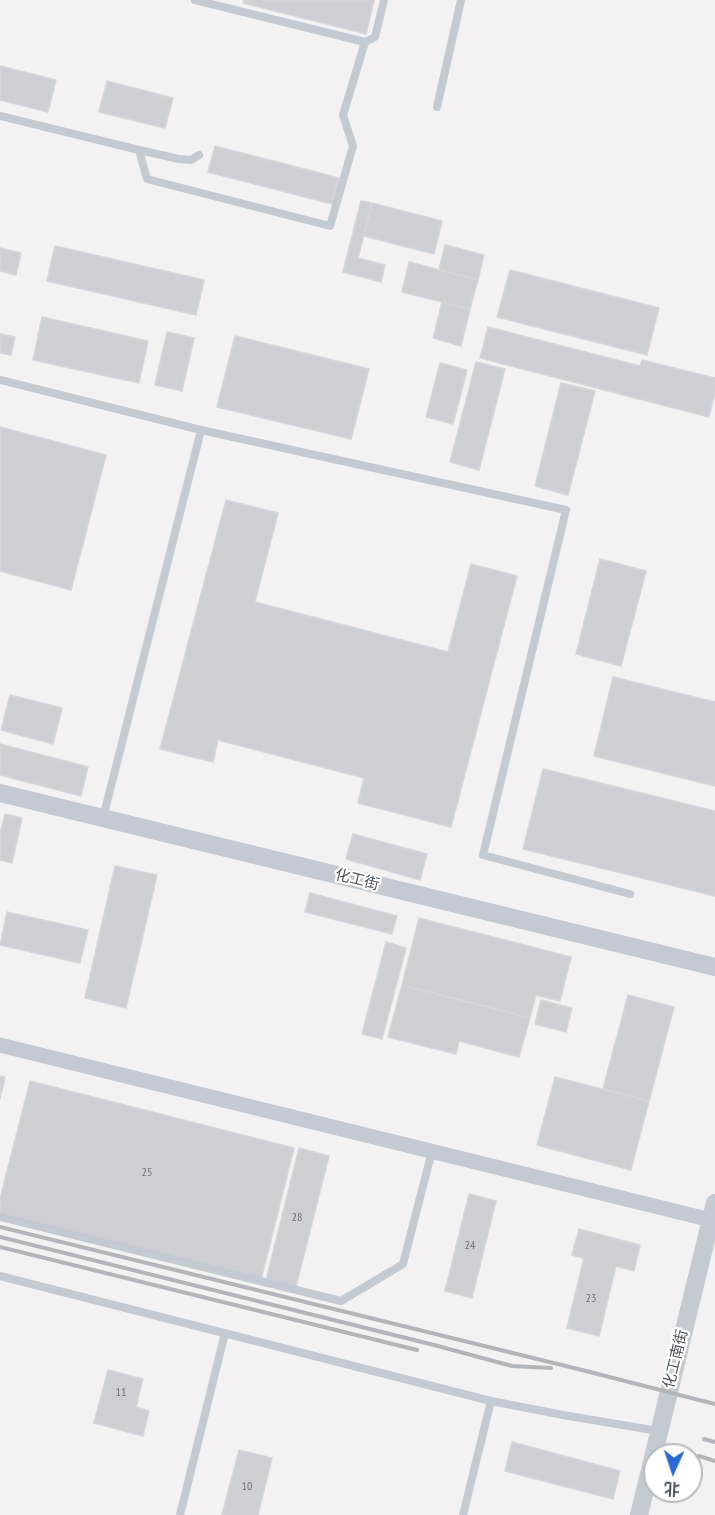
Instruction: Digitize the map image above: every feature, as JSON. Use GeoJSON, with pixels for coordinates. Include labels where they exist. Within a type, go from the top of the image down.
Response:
{"type":"FeatureCollection","features":[{"type":"Feature","properties":{"kind":"street","name":"化工街"},"geometry":{"type":"LineString","coordinates":[[0,793],[715,967]]}},
{"type":"Feature","properties":{"kind":"street"},"geometry":{"type":"LineString","coordinates":[[0,1045],[432,1151],[713,1211]]}},
{"type":"Feature","properties":{"kind":"street","name":"化工南街"},"geometry":{"type":"LineString","coordinates":[[639,1515],[713,1211]]}},
{"type":"Feature","properties":{"kind":"lane"},"geometry":{"type":"LineString","coordinates":[[195,0],[365,42],[375,37],[384,0]]}},
{"type":"Feature","properties":{"kind":"lane"},"geometry":{"type":"LineString","coordinates":[[436,107],[461,0]]}},
{"type":"Feature","properties":{"kind":"lane"},"geometry":{"type":"LineString","coordinates":[[139,150],[147,179],[330,226],[353,146],[343,115],[365,42]]}},
{"type":"Feature","properties":{"kind":"lane"},"geometry":{"type":"LineString","coordinates":[[0,116],[179,159],[191,160],[200,155]]}},
{"type":"Feature","properties":{"kind":"lane"},"geometry":{"type":"LineString","coordinates":[[0,380],[201,430],[566,510],[483,855],[630,894]]}},
{"type":"Feature","properties":{"kind":"lane"},"geometry":{"type":"LineString","coordinates":[[103,818],[201,430]]}},
{"type":"Feature","properties":{"kind":"lane"},"geometry":{"type":"LineString","coordinates":[[0,1217],[341,1301],[403,1264],[432,1151]]}},
{"type":"Feature","properties":{"kind":"lane"},"geometry":{"type":"LineString","coordinates":[[0,1276],[491,1401],[659,1432]]}},
{"type":"Feature","properties":{"kind":"lane"},"geometry":{"type":"LineString","coordinates":[[180,1515],[225,1333]]}},
{"type":"Feature","properties":{"kind":"lane"},"geometry":{"type":"LineString","coordinates":[[463,1515],[491,1401]]}},
{"type":"Feature","properties":{"kind":"building"},"geometry":{"type":"Polygon","coordinates":[[[244,0],[374,0],[366,34],[243,3],[244,0]]]}},
{"type":"Feature","properties":{"kind":"building"},"geometry":{"type":"Polygon","coordinates":[[[0,66],[56,80],[48,112],[0,100],[0,66]]]}},
{"type":"Feature","properties":{"kind":"building"},"geometry":{"type":"Polygon","coordinates":[[[107,81],[173,98],[165,128],[99,112],[107,81]]]}},
{"type":"Feature","properties":{"kind":"building"},"geometry":{"type":"Polygon","coordinates":[[[215,146],[339,178],[332,204],[208,172],[215,146]]]}},
{"type":"Feature","properties":{"kind":"building"},"geometry":{"type":"Polygon","coordinates":[[[361,201],[372,203],[358,258],[385,265],[381,282],[343,272],[361,201]]]}},
{"type":"Feature","properties":{"kind":"building"},"geometry":{"type":"Polygon","coordinates":[[[372,203],[442,221],[434,254],[364,236],[372,203]]]}},
{"type":"Feature","properties":{"kind":"building"},"geometry":{"type":"Polygon","coordinates":[[[445,245],[484,255],[478,280],[439,270],[445,245]]]}},
{"type":"Feature","properties":{"kind":"building"},"geometry":{"type":"Polygon","coordinates":[[[55,246],[204,280],[196,315],[47,281],[55,246]]]}},
{"type":"Feature","properties":{"kind":"building"},"geometry":{"type":"Polygon","coordinates":[[[0,248],[21,253],[16,275],[0,271],[0,248]]]}},
{"type":"Feature","properties":{"kind":"building"},"geometry":{"type":"Polygon","coordinates":[[[409,262],[478,280],[470,309],[402,292],[409,262]]]}},
{"type":"Feature","properties":{"kind":"building"},"geometry":{"type":"Polygon","coordinates":[[[510,270],[659,308],[647,355],[497,317],[510,270]]]}},
{"type":"Feature","properties":{"kind":"building"},"geometry":{"type":"Polygon","coordinates":[[[442,302],[470,309],[461,346],[433,338],[442,302]]]}},
{"type":"Feature","properties":{"kind":"building"},"geometry":{"type":"Polygon","coordinates":[[[42,317],[148,341],[139,383],[33,360],[42,317]]]}},
{"type":"Feature","properties":{"kind":"building"},"geometry":{"type":"Polygon","coordinates":[[[488,327],[640,366],[642,360],[715,378],[715,392],[709,417],[480,358],[488,327]]]}},
{"type":"Feature","properties":{"kind":"building"},"geometry":{"type":"Polygon","coordinates":[[[167,332],[194,338],[182,391],[155,385],[167,332]]]}},
{"type":"Feature","properties":{"kind":"building"},"geometry":{"type":"Polygon","coordinates":[[[0,334],[15,337],[11,355],[0,353],[0,334]]]}},
{"type":"Feature","properties":{"kind":"building"},"geometry":{"type":"Polygon","coordinates":[[[235,336],[369,369],[351,439],[217,407],[235,336]]]}},
{"type":"Feature","properties":{"kind":"building"},"geometry":{"type":"Polygon","coordinates":[[[476,362],[505,369],[479,470],[450,462],[476,362]]]}},
{"type":"Feature","properties":{"kind":"building"},"geometry":{"type":"Polygon","coordinates":[[[440,363],[467,370],[453,424],[426,417],[440,363]]]}},
{"type":"Feature","properties":{"kind":"building"},"geometry":{"type":"Polygon","coordinates":[[[561,383],[595,391],[568,495],[535,486],[561,383]]]}},
{"type":"Feature","properties":{"kind":"building"},"geometry":{"type":"Polygon","coordinates":[[[0,427],[106,455],[71,590],[0,571],[0,427]]]}},
{"type":"Feature","properties":{"kind":"building"},"geometry":{"type":"Polygon","coordinates":[[[226,500],[278,513],[255,602],[448,652],[471,564],[517,576],[451,827],[358,803],[364,778],[218,740],[213,762],[160,749],[226,500]]]}},
{"type":"Feature","properties":{"kind":"building"},"geometry":{"type":"Polygon","coordinates":[[[600,559],[646,571],[621,666],[576,654],[600,559]]]}},
{"type":"Feature","properties":{"kind":"building"},"geometry":{"type":"Polygon","coordinates":[[[613,677],[715,702],[715,786],[594,756],[613,677]]]}},
{"type":"Feature","properties":{"kind":"building"},"geometry":{"type":"Polygon","coordinates":[[[10,695],[62,708],[53,744],[1,730],[10,695]]]}},
{"type":"Feature","properties":{"kind":"building"},"geometry":{"type":"Polygon","coordinates":[[[0,744],[88,767],[81,796],[0,775],[0,744]]]}},
{"type":"Feature","properties":{"kind":"building"},"geometry":{"type":"Polygon","coordinates":[[[543,769],[715,811],[715,896],[523,849],[543,769]]]}},
{"type":"Feature","properties":{"kind":"building"},"geometry":{"type":"Polygon","coordinates":[[[5,814],[22,818],[12,863],[0,860],[0,834],[5,814]]]}},
{"type":"Feature","properties":{"kind":"building"},"geometry":{"type":"Polygon","coordinates":[[[353,834],[427,854],[420,880],[346,859],[353,834]]]}},
{"type":"Feature","properties":{"kind":"building"},"geometry":{"type":"Polygon","coordinates":[[[115,866],[157,875],[126,1008],[85,998],[115,866]]]}},
{"type":"Feature","properties":{"kind":"building"},"geometry":{"type":"Polygon","coordinates":[[[310,893],[397,916],[392,934],[305,912],[310,893]]]}},
{"type":"Feature","properties":{"kind":"building"},"geometry":{"type":"Polygon","coordinates":[[[7,912],[88,930],[80,963],[0,945],[7,912]]]}},
{"type":"Feature","properties":{"kind":"building"},"geometry":{"type":"Polygon","coordinates":[[[419,918],[571,957],[560,1001],[536,995],[530,1018],[402,985],[419,918]]]}},
{"type":"Feature","properties":{"kind":"building"},"geometry":{"type":"Polygon","coordinates":[[[386,942],[406,948],[382,1039],[362,1034],[386,942]]]}},
{"type":"Feature","properties":{"kind":"building"},"geometry":{"type":"Polygon","coordinates":[[[402,985],[530,1018],[519,1057],[459,1041],[456,1054],[388,1037],[402,985]]]}},
{"type":"Feature","properties":{"kind":"building"},"geometry":{"type":"Polygon","coordinates":[[[628,995],[674,1007],[649,1101],[603,1089],[628,995]]]}},
{"type":"Feature","properties":{"kind":"building"},"geometry":{"type":"Polygon","coordinates":[[[541,1000],[572,1008],[566,1032],[535,1024],[541,1000]]]}},
{"type":"Feature","properties":{"kind":"building"},"geometry":{"type":"Polygon","coordinates":[[[0,1076],[5,1077],[0,1099],[0,1076]]]}},
{"type":"Feature","properties":{"kind":"building"},"geometry":{"type":"Polygon","coordinates":[[[555,1077],[649,1101],[631,1170],[537,1145],[555,1077]]]}},
{"type":"Feature","properties":{"kind":"building"},"geometry":{"type":"Polygon","coordinates":[[[30,1081],[294,1148],[261,1280],[0,1214],[0,1199],[30,1081]]]}},
{"type":"Feature","properties":{"kind":"building"},"geometry":{"type":"Polygon","coordinates":[[[299,1148],[329,1156],[296,1287],[266,1280],[299,1148]]]}},
{"type":"Feature","properties":{"kind":"building"},"geometry":{"type":"Polygon","coordinates":[[[469,1194],[496,1201],[472,1298],[445,1291],[469,1194]]]}},
{"type":"Feature","properties":{"kind":"building"},"geometry":{"type":"Polygon","coordinates":[[[579,1229],[640,1245],[634,1271],[616,1266],[599,1336],[567,1328],[584,1258],[572,1255],[579,1229]]]}},
{"type":"Feature","properties":{"kind":"building"},"geometry":{"type":"Polygon","coordinates":[[[108,1370],[143,1379],[136,1407],[149,1411],[143,1436],[94,1423],[108,1370]]]}},
{"type":"Feature","properties":{"kind":"building"},"geometry":{"type":"Polygon","coordinates":[[[512,1442],[620,1471],[613,1499],[505,1471],[512,1442]]]}},
{"type":"Feature","properties":{"kind":"building"},"geometry":{"type":"Polygon","coordinates":[[[239,1450],[272,1458],[258,1515],[222,1515],[239,1450]]]}},
{"type":"Feature","properties":{"kind":"railway"},"geometry":{"type":"LineString","coordinates":[[0,1227],[715,1404]]}},
{"type":"Feature","properties":{"kind":"railway"},"geometry":{"type":"LineString","coordinates":[[0,1237],[512,1366],[551,1368]]}},
{"type":"Feature","properties":{"kind":"railway"},"geometry":{"type":"LineString","coordinates":[[0,1247],[417,1350]]}},
{"type":"Feature","properties":{"kind":"railway"},"geometry":{"type":"LineString","coordinates":[[704,1439],[715,1442]]}},
{"type":"Feature","properties":{"kind":"railway"},"geometry":{"type":"LineString","coordinates":[[703,1457],[715,1461]]}}]}
